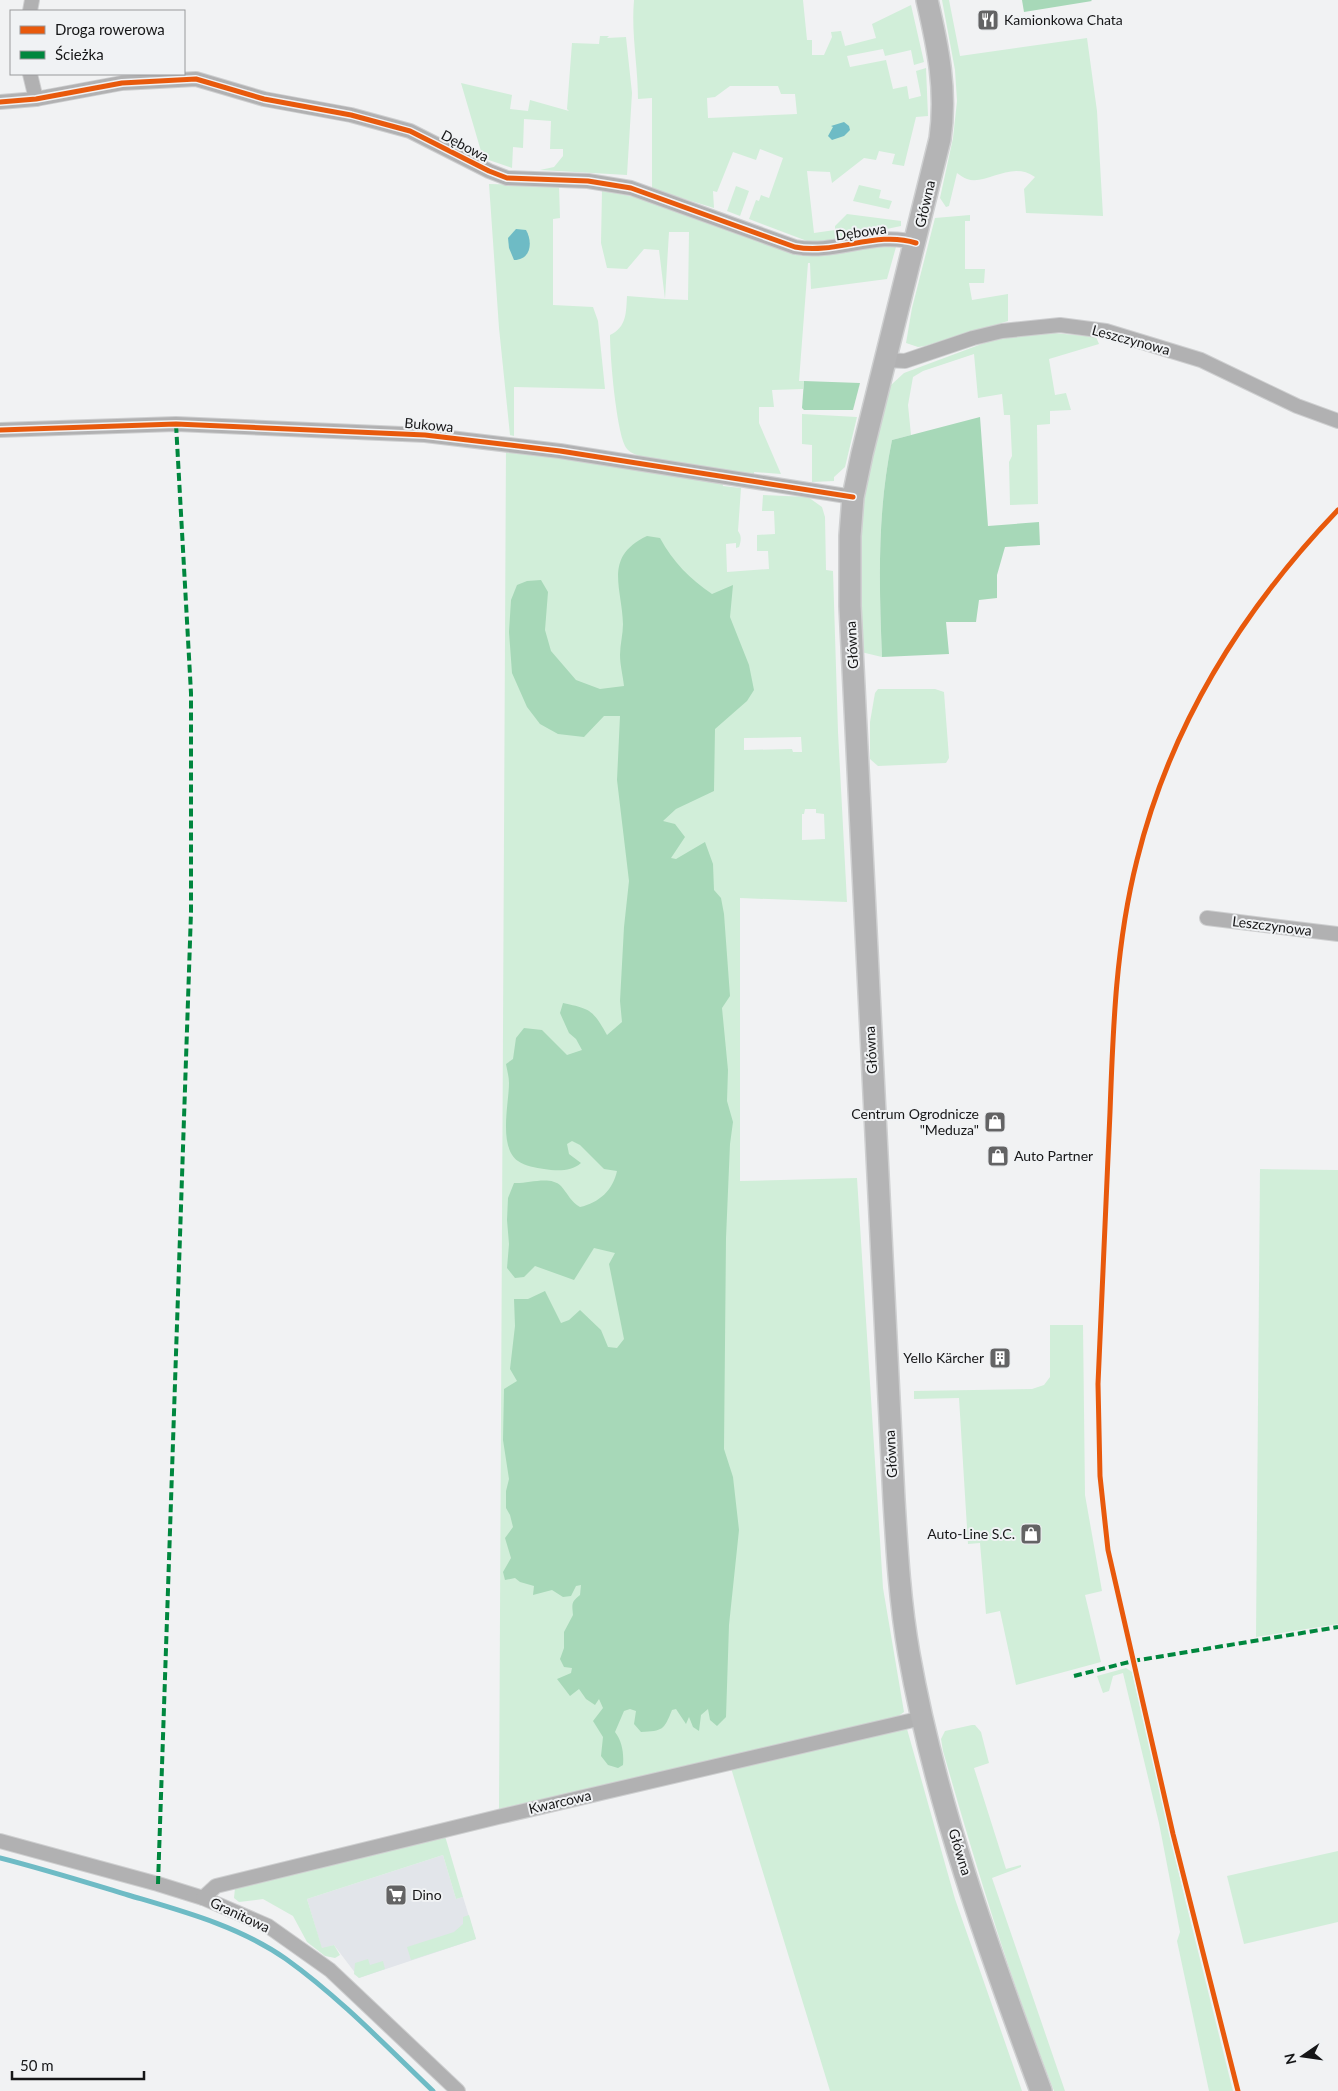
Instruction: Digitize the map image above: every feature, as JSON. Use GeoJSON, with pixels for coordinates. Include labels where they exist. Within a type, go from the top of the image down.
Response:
{"type":"FeatureCollection","features":[{"type":"Feature","properties":{"kind":"main road","name":"Główna"},"geometry":{"type":"LineString","coordinates":[[927,0],[942,67],[944,112],[940,139],[916,243],[885,360],[853,497],[850,536],[850,606],[893,1491],[900,1587],[908,1652],[922,1718],[957,1845],[1008,2001],[1041,2091]]}},
{"type":"Feature","properties":{"kind":"street"},"geometry":{"type":"LineString","coordinates":[[30,75],[36,99]]}},
{"type":"Feature","properties":{"kind":"street","name":"Dębowa"},"geometry":{"type":"LineString","coordinates":[[0,102],[36,99],[122,82],[196,79],[264,99],[352,115],[410,131],[489,172],[507,178],[588,181],[632,188],[795,247],[809,250],[825,249],[890,238],[916,243]]}},
{"type":"Feature","properties":{"kind":"street","name":"Leszczynowa"},"geometry":{"type":"LineString","coordinates":[[885,360],[905,361],[980,336],[1060,325],[1106,331],[1201,360],[1297,406],[1338,421]]}},
{"type":"Feature","properties":{"kind":"street","name":"Bukowa"},"geometry":{"type":"LineString","coordinates":[[0,430],[176,424],[425,435],[560,451],[722,478],[853,497]]}},
{"type":"Feature","properties":{"kind":"street","name":"Leszczynowa"},"geometry":{"type":"LineString","coordinates":[[1207,918],[1338,934]]}},
{"type":"Feature","properties":{"kind":"street","name":"Kwarcowa"},"geometry":{"type":"LineString","coordinates":[[203,1898],[216,1886],[498,1817],[922,1718]]}},
{"type":"Feature","properties":{"kind":"street","name":"Granitowa"},"geometry":{"type":"LineString","coordinates":[[0,1841],[96,1865],[203,1898],[268,1926],[330,1970],[458,2091]]}},
{"type":"Feature","properties":{"kind":"shaded area"},"geometry":{"type":"Polygon","coordinates":[[[443,1855],[456,1899],[463,1897],[476,1939],[359,1978],[334,1945],[322,1949],[307,1899],[443,1855]]]}},
{"type":"Feature","properties":{"kind":"green space"},"geometry":{"type":"Polygon","coordinates":[[[634,0],[803,0],[807,40],[812,40],[812,55],[824,55],[832,37],[831,32],[841,31],[845,46],[876,38],[872,24],[911,5],[924,62],[914,65],[911,50],[885,56],[883,49],[847,56],[850,67],[886,60],[893,89],[907,86],[909,99],[921,96],[916,71],[926,68],[928,116],[916,117],[904,166],[892,164],[895,154],[879,151],[876,160],[864,158],[832,183],[830,172],[807,171],[814,233],[835,230],[835,226],[847,214],[901,221],[901,226],[815,244],[749,219],[756,200],[759,201],[761,195],[769,198],[783,158],[760,149],[756,160],[733,152],[717,192],[713,191],[714,208],[652,189],[652,98],[638,99],[633,13],[634,0]],[[730,86],[715,97],[707,98],[708,118],[797,114],[795,94],[781,94],[778,86],[730,86]]]}},
{"type":"Feature","properties":{"kind":"green space"},"geometry":{"type":"Polygon","coordinates":[[[942,0],[949,0],[960,56],[1087,38],[1097,111],[1103,216],[1026,213],[1024,189],[1035,177],[1026,172],[1017,171],[974,180],[966,179],[957,173],[949,206],[946,207],[940,198],[953,138],[957,101],[955,70],[942,0]]]}},
{"type":"Feature","properties":{"kind":"green space"},"geometry":{"type":"Polygon","coordinates":[[[1022,0],[1091,0],[1092,1],[1024,12],[1022,0]]]}},
{"type":"Feature","properties":{"kind":"green space"},"geometry":{"type":"Polygon","coordinates":[[[600,36],[609,36],[607,38],[626,37],[632,93],[627,175],[540,170],[554,167],[563,156],[563,149],[550,149],[551,121],[524,119],[523,148],[513,147],[512,168],[483,158],[461,83],[512,95],[510,109],[528,111],[530,100],[569,111],[567,109],[572,43],[599,44],[600,36]]]}},
{"type":"Feature","properties":{"kind":"green space"},"geometry":{"type":"Polygon","coordinates":[[[489,184],[559,186],[560,218],[553,219],[553,305],[593,307],[598,321],[605,389],[514,387],[514,436],[510,435],[499,328],[489,184]]]}},
{"type":"Feature","properties":{"kind":"green space"},"geometry":{"type":"Polygon","coordinates":[[[859,185],[881,190],[879,198],[892,201],[889,209],[853,201],[859,185]]]}},
{"type":"Feature","properties":{"kind":"green space"},"geometry":{"type":"Polygon","coordinates":[[[736,186],[749,191],[740,216],[727,211],[736,186]]]}},
{"type":"Feature","properties":{"kind":"green space"},"geometry":{"type":"Polygon","coordinates":[[[602,190],[643,199],[809,255],[819,256],[889,244],[896,247],[887,279],[811,289],[810,263],[808,263],[799,381],[804,381],[803,389],[772,390],[774,407],[759,407],[759,423],[781,474],[754,472],[754,475],[640,456],[626,448],[616,408],[610,335],[616,332],[623,323],[626,313],[627,296],[665,299],[659,250],[644,249],[627,269],[607,268],[601,243],[602,190]],[[669,232],[665,299],[688,300],[689,232],[669,232]]]}},
{"type":"Feature","properties":{"kind":"green space"},"geometry":{"type":"Polygon","coordinates":[[[970,215],[970,221],[965,221],[965,269],[985,269],[984,283],[969,283],[972,300],[1008,294],[1008,321],[925,346],[918,347],[906,343],[912,308],[935,218],[970,215]]]}},
{"type":"Feature","properties":{"kind":"green space"},"geometry":{"type":"Polygon","coordinates":[[[1054,333],[1096,337],[1099,344],[1049,359],[1055,395],[1066,393],[1071,410],[1050,411],[1050,424],[1037,425],[1038,504],[1010,505],[1009,462],[1012,456],[1010,415],[1004,415],[1002,394],[978,398],[974,354],[923,371],[913,377],[908,405],[911,435],[892,440],[881,521],[880,603],[882,657],[861,652],[859,558],[862,498],[887,392],[891,385],[904,373],[987,342],[1016,336],[1054,333]]]}},
{"type":"Feature","properties":{"kind":"green space"},"geometry":{"type":"Polygon","coordinates":[[[804,381],[860,383],[853,410],[804,410],[802,408],[804,381]]]}},
{"type":"Feature","properties":{"kind":"green space"},"geometry":{"type":"Polygon","coordinates":[[[802,414],[857,417],[845,467],[834,477],[834,481],[812,482],[812,445],[802,444],[802,414]]]}},
{"type":"Feature","properties":{"kind":"green space"},"geometry":{"type":"Polygon","coordinates":[[[980,417],[988,526],[1039,522],[1040,545],[1005,547],[997,575],[997,598],[979,600],[976,622],[946,622],[949,654],[882,657],[880,602],[881,521],[892,440],[980,417]]]}},
{"type":"Feature","properties":{"kind":"green space"},"geometry":{"type":"Polygon","coordinates":[[[506,444],[722,478],[723,486],[741,488],[738,531],[741,541],[739,547],[736,548],[736,543],[726,544],[727,572],[769,569],[768,551],[757,551],[757,535],[775,534],[774,511],[762,511],[763,495],[808,497],[822,507],[825,517],[826,570],[833,571],[838,732],[847,902],[740,898],[740,1181],[857,1178],[883,1588],[904,1712],[897,1717],[499,1809],[506,444]],[[801,737],[744,738],[744,750],[792,749],[793,752],[802,752],[801,737]],[[805,809],[804,814],[802,814],[802,840],[825,839],[824,814],[816,813],[816,809],[805,809]]]}},
{"type":"Feature","properties":{"kind":"green space"},"geometry":{"type":"Polygon","coordinates":[[[647,536],[660,538],[683,569],[712,594],[733,585],[730,617],[749,665],[754,690],[747,701],[715,729],[714,791],[676,809],[663,821],[675,824],[685,837],[671,858],[676,859],[705,842],[713,864],[714,890],[721,898],[724,914],[730,996],[722,1008],[728,1070],[727,1101],[733,1122],[730,1144],[726,1238],[724,1449],[733,1477],[739,1530],[729,1625],[726,1717],[717,1726],[710,1720],[708,1709],[701,1715],[699,1731],[693,1727],[689,1717],[686,1724],[676,1709],[672,1710],[662,1728],[641,1732],[634,1724],[636,1711],[630,1709],[624,1711],[615,1732],[621,1743],[623,1756],[623,1765],[618,1768],[608,1765],[601,1756],[603,1737],[593,1721],[603,1708],[599,1699],[595,1705],[586,1699],[579,1689],[570,1696],[557,1679],[571,1673],[572,1668],[564,1667],[560,1659],[564,1648],[564,1632],[573,1615],[573,1604],[580,1595],[581,1585],[576,1586],[571,1596],[563,1597],[552,1590],[533,1595],[534,1586],[520,1582],[515,1578],[505,1580],[503,1572],[511,1558],[505,1538],[513,1527],[506,1508],[506,1491],[509,1479],[503,1440],[504,1389],[517,1381],[510,1369],[515,1326],[514,1299],[528,1299],[545,1291],[561,1323],[569,1320],[580,1310],[601,1330],[608,1347],[617,1348],[624,1339],[609,1264],[615,1253],[594,1248],[574,1280],[535,1266],[524,1277],[515,1278],[507,1268],[509,1244],[508,1198],[514,1183],[551,1181],[561,1186],[574,1203],[580,1207],[604,1195],[609,1190],[617,1171],[604,1169],[580,1145],[572,1141],[567,1144],[569,1154],[581,1163],[573,1168],[549,1170],[524,1164],[518,1161],[512,1154],[506,1135],[509,1083],[506,1064],[513,1059],[516,1038],[524,1028],[542,1030],[567,1055],[582,1050],[576,1039],[569,1033],[560,1013],[563,1003],[586,1009],[594,1015],[607,1035],[622,1022],[620,1001],[624,927],[629,881],[617,780],[620,716],[604,716],[584,737],[558,734],[540,724],[527,707],[512,673],[509,632],[511,600],[517,585],[527,581],[541,580],[548,592],[545,630],[551,651],[576,680],[600,689],[624,686],[620,659],[623,624],[618,574],[620,563],[625,553],[633,544],[647,536]]]}},
{"type":"Feature","properties":{"kind":"green space"},"geometry":{"type":"Polygon","coordinates":[[[878,689],[935,689],[944,692],[949,758],[946,763],[878,766],[870,759],[870,722],[875,693],[878,689]]]}},
{"type":"Feature","properties":{"kind":"green space"},"geometry":{"type":"Polygon","coordinates":[[[1260,1169],[1338,1170],[1338,1624],[1256,1637],[1260,1169]]]}},
{"type":"Feature","properties":{"kind":"green space"},"geometry":{"type":"Polygon","coordinates":[[[1050,1325],[1083,1325],[1085,1495],[1102,1591],[1085,1595],[1101,1662],[1016,1685],[1000,1611],[986,1614],[980,1543],[968,1544],[959,1398],[914,1399],[914,1391],[1032,1389],[1044,1385],[1050,1377],[1050,1325]]]}},
{"type":"Feature","properties":{"kind":"green space"},"geometry":{"type":"Polygon","coordinates":[[[1126,1668],[1132,1672],[1185,1899],[1233,2091],[1209,2091],[1177,1941],[1180,1932],[1159,1823],[1123,1673],[1113,1676],[1109,1691],[1103,1693],[1097,1676],[1126,1668]]]}},
{"type":"Feature","properties":{"kind":"green space"},"geometry":{"type":"Polygon","coordinates":[[[975,1725],[981,1732],[989,1763],[974,1768],[1006,1869],[1021,1865],[1021,1867],[992,1878],[1065,2091],[1054,2091],[1038,2049],[1008,1965],[943,1751],[941,1739],[945,1731],[975,1725]]]}},
{"type":"Feature","properties":{"kind":"green space"},"geometry":{"type":"Polygon","coordinates":[[[907,1729],[955,1899],[1022,2091],[830,2091],[731,1768],[907,1729]]]}},
{"type":"Feature","properties":{"kind":"green space"},"geometry":{"type":"Polygon","coordinates":[[[445,1836],[463,1897],[456,1899],[443,1855],[307,1899],[322,1948],[334,1945],[340,1955],[335,1958],[325,1956],[307,1942],[293,1916],[263,1899],[239,1902],[234,1898],[235,1888],[445,1836]]]}},
{"type":"Feature","properties":{"kind":"green space"},"geometry":{"type":"Polygon","coordinates":[[[1338,1851],[1338,1922],[1244,1944],[1227,1876],[1338,1851]]]}},
{"type":"Feature","properties":{"kind":"green space"},"geometry":{"type":"Polygon","coordinates":[[[469,1915],[476,1939],[411,1960],[407,1947],[454,1932],[463,1924],[463,1917],[469,1915]]]}},
{"type":"Feature","properties":{"kind":"green space"},"geometry":{"type":"Polygon","coordinates":[[[368,1959],[370,1965],[383,1961],[385,1969],[359,1978],[354,1974],[355,1963],[368,1959]]]}},
{"type":"Feature","properties":{"kind":"water"},"geometry":{"type":"Polygon","coordinates":[[[844,122],[849,126],[850,130],[844,136],[832,140],[828,136],[833,127],[831,126],[844,122]]]}},
{"type":"Feature","properties":{"kind":"water"},"geometry":{"type":"Polygon","coordinates":[[[516,229],[526,230],[530,245],[524,257],[514,260],[509,248],[508,238],[516,229]]]}},
{"type":"Feature","properties":{"kind":"waterway"},"geometry":{"type":"LineString","coordinates":[[0,1858],[189,1914],[230,1928],[268,1947],[325,1989],[433,2091]]}},
{"type":"Feature","properties":{"kind":"marked path"},"geometry":{"type":"LineString","coordinates":[[158,1884],[191,912],[191,693],[176,424]]}},
{"type":"Feature","properties":{"kind":"marked path"},"geometry":{"type":"LineString","coordinates":[[1074,1676],[1133,1661],[1338,1627]]}},
{"type":"Feature","properties":{"kind":"cycle path"},"geometry":{"type":"LineString","coordinates":[[0,102],[36,99],[122,83],[196,79],[264,99],[351,115],[410,131],[489,171],[507,178],[588,181],[631,188],[795,247],[810,249],[826,248],[886,239],[916,243]]}},
{"type":"Feature","properties":{"kind":"cycle path"},"geometry":{"type":"LineString","coordinates":[[0,430],[176,424],[425,435],[560,451],[853,497]]}},
{"type":"Feature","properties":{"kind":"cycle path"},"geometry":{"type":"LineString","coordinates":[[1238,2091],[1173,1834],[1108,1550],[1100,1476],[1098,1384],[1114,1017],[1124,922],[1130,891],[1151,811],[1169,763],[1190,716],[1214,672],[1241,629],[1303,548],[1338,510]]}},
{"type":"Feature","properties":{"kind":"place","name":"Kamionkowa Chata"},"geometry":{"type":"Point","coordinates":[988,20]}},
{"type":"Feature","properties":{"kind":"place","name":"Centrum Ogrodnicze \"Meduza\""},"geometry":{"type":"Point","coordinates":[995,1122]}},
{"type":"Feature","properties":{"kind":"place","name":"Auto Partner"},"geometry":{"type":"Point","coordinates":[998,1156]}},
{"type":"Feature","properties":{"kind":"place","name":"Yello Kärcher"},"geometry":{"type":"Point","coordinates":[1000,1358]}},
{"type":"Feature","properties":{"kind":"place","name":"Auto-Line S.C."},"geometry":{"type":"Point","coordinates":[1031,1534]}},
{"type":"Feature","properties":{"kind":"place","name":"Dino"},"geometry":{"type":"Point","coordinates":[396,1895]}}]}
